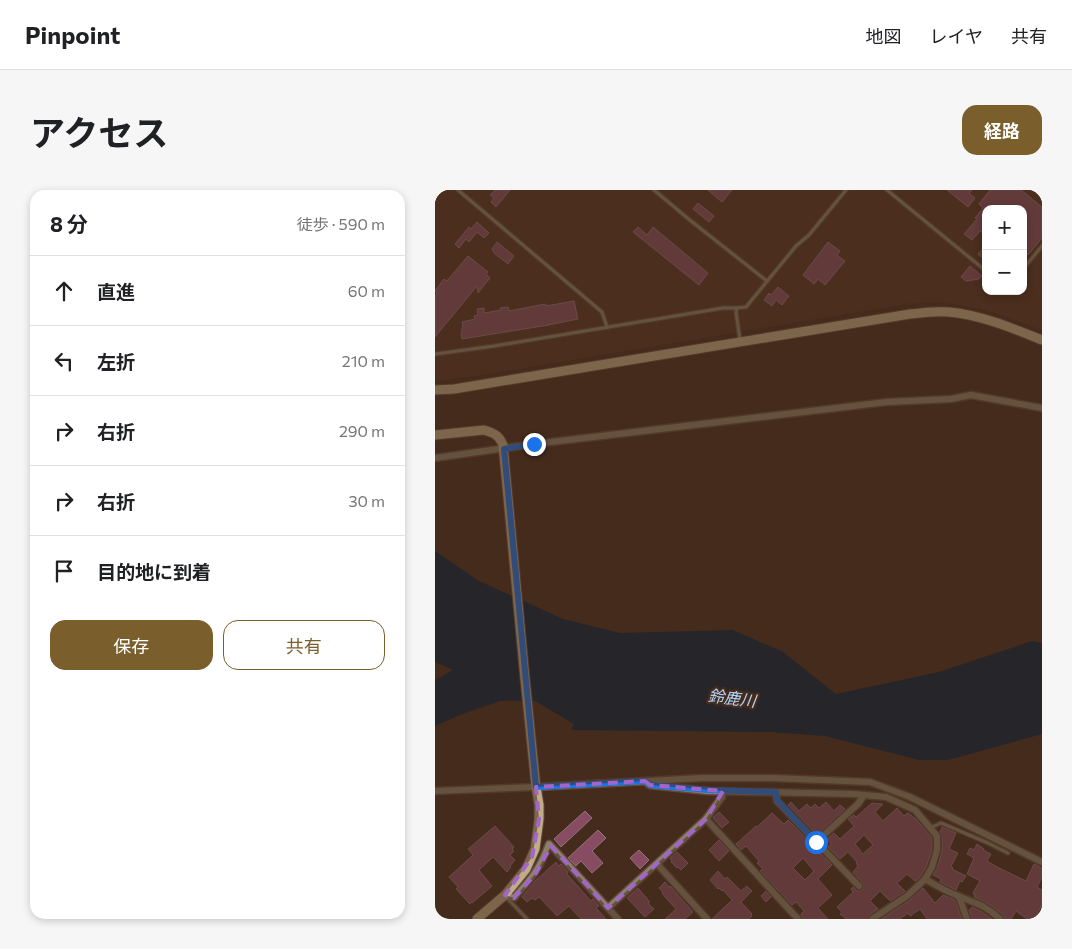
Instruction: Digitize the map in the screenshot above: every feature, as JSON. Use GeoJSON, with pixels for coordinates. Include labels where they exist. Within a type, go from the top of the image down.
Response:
{"type":"FeatureCollection","features":[{"type":"Feature","properties":{"kind":"street"},"geometry":{"type":"LineString","coordinates":[[435,390],[454,389],[740,337],[909,314],[947,312],[971,316],[1042,340]]}},
{"type":"Feature","properties":{"kind":"street"},"geometry":{"type":"LineString","coordinates":[[435,458],[504,450],[534,444],[887,402],[951,399],[971,395],[1042,408]]}},
{"type":"Feature","properties":{"kind":"street"},"geometry":{"type":"LineString","coordinates":[[435,435],[485,430],[492,432],[500,438],[504,450],[525,679],[539,806],[535,849],[526,870],[505,895],[477,919]]}},
{"type":"Feature","properties":{"kind":"street"},"geometry":{"type":"LineString","coordinates":[[435,791],[536,783],[702,778],[773,778],[869,782],[909,797],[1042,862]]}},
{"type":"Feature","properties":{"kind":"street"},"geometry":{"type":"LineString","coordinates":[[645,781],[650,785],[723,791],[886,797],[915,810],[937,836],[937,850],[932,867],[925,879],[907,896],[873,919]]}},
{"type":"Feature","properties":{"kind":"street"},"geometry":{"type":"LineString","coordinates":[[608,908],[706,819],[722,797],[723,791]]}},
{"type":"Feature","properties":{"kind":"street"},"geometry":{"type":"LineString","coordinates":[[776,792],[777,800],[859,886]]}},
{"type":"Feature","properties":{"kind":"street"},"geometry":{"type":"LineString","coordinates":[[816,842],[858,804],[864,795]]}},
{"type":"Feature","properties":{"kind":"street"},"geometry":{"type":"LineString","coordinates":[[706,819],[798,919]]}},
{"type":"Feature","properties":{"kind":"street"},"geometry":{"type":"LineString","coordinates":[[505,895],[514,898],[531,880],[540,867],[549,844],[618,919]]}},
{"type":"Feature","properties":{"kind":"street"},"geometry":{"type":"LineString","coordinates":[[657,864],[707,919]]}},
{"type":"Feature","properties":{"kind":"street"},"geometry":{"type":"LineString","coordinates":[[925,879],[959,897],[984,906],[1000,919]]}},
{"type":"Feature","properties":{"kind":"street"},"geometry":{"type":"LineString","coordinates":[[959,897],[967,919]]}},
{"type":"Feature","properties":{"kind":"lane"},"geometry":{"type":"LineString","coordinates":[[458,190],[602,312],[607,327]]}},
{"type":"Feature","properties":{"kind":"lane"},"geometry":{"type":"LineString","coordinates":[[654,190],[767,281]]}},
{"type":"Feature","properties":{"kind":"lane"},"geometry":{"type":"LineString","coordinates":[[435,354],[723,308],[737,310],[746,306],[846,190]]}},
{"type":"Feature","properties":{"kind":"lane"},"geometry":{"type":"LineString","coordinates":[[887,190],[982,268]]}},
{"type":"Feature","properties":{"kind":"lane"},"geometry":{"type":"LineString","coordinates":[[1027,264],[1042,246]]}},
{"type":"Feature","properties":{"kind":"lane"},"geometry":{"type":"LineString","coordinates":[[737,310],[740,337]]}},
{"type":"Feature","properties":{"kind":"lane"},"geometry":{"type":"LineString","coordinates":[[930,828],[941,823],[988,842],[1008,853]]}},
{"type":"Feature","properties":{"kind":"lane"},"geometry":{"type":"LineString","coordinates":[[505,895],[527,919]]}},
{"type":"Feature","properties":{"kind":"highlighted area"},"geometry":{"type":"Polygon","coordinates":[[[645,781],[650,785],[723,791],[706,819],[608,908],[551,846],[536,873],[514,898],[505,895],[532,857],[539,819],[536,787],[645,781]]]}},
{"type":"Feature","properties":{"kind":"shaded area"},"geometry":{"type":"Polygon","coordinates":[[[435,190],[1042,190],[1042,330],[982,309],[938,302],[912,303],[476,376],[435,381],[435,190]]]}},
{"type":"Feature","properties":{"kind":"water","name":"鈴鹿川"},"geometry":{"type":"Polygon","coordinates":[[[435,551],[479,581],[563,619],[620,633],[733,630],[783,652],[836,694],[939,672],[1032,641],[1042,643],[1042,734],[948,760],[919,760],[825,736],[770,732],[571,730],[574,724],[535,701],[500,701],[435,726],[435,680],[453,670],[435,662],[435,551]]]}},
{"type":"Feature","properties":{"kind":"building"},"geometry":{"type":"Polygon","coordinates":[[[495,190],[510,190],[496,207],[491,202],[494,198],[490,195],[495,190]]]}},
{"type":"Feature","properties":{"kind":"building"},"geometry":{"type":"Polygon","coordinates":[[[708,190],[732,190],[722,202],[708,190]]]}},
{"type":"Feature","properties":{"kind":"building"},"geometry":{"type":"Polygon","coordinates":[[[947,190],[972,190],[969,193],[975,198],[968,207],[947,190]]]}},
{"type":"Feature","properties":{"kind":"building"},"geometry":{"type":"Polygon","coordinates":[[[990,190],[1021,190],[1042,207],[1042,238],[1027,254],[1027,205],[982,205],[982,207],[979,204],[990,190]]]}},
{"type":"Feature","properties":{"kind":"building"},"geometry":{"type":"Polygon","coordinates":[[[698,203],[714,216],[709,222],[693,209],[698,203]]]}},
{"type":"Feature","properties":{"kind":"building"},"geometry":{"type":"Polygon","coordinates":[[[982,209],[982,232],[980,231],[972,240],[964,234],[977,219],[975,218],[982,209]]]}},
{"type":"Feature","properties":{"kind":"building"},"geometry":{"type":"Polygon","coordinates":[[[477,222],[489,233],[484,238],[477,232],[469,242],[466,239],[459,248],[455,244],[469,227],[471,229],[477,222]]]}},
{"type":"Feature","properties":{"kind":"building"},"geometry":{"type":"Polygon","coordinates":[[[638,227],[647,235],[653,227],[708,273],[699,285],[633,232],[638,227]]]}},
{"type":"Feature","properties":{"kind":"building"},"geometry":{"type":"Polygon","coordinates":[[[497,242],[514,256],[508,264],[494,253],[492,249],[497,242]]]}},
{"type":"Feature","properties":{"kind":"building"},"geometry":{"type":"Polygon","coordinates":[[[828,242],[840,251],[837,255],[845,261],[825,285],[818,279],[814,284],[803,275],[828,242]]]}},
{"type":"Feature","properties":{"kind":"building"},"geometry":{"type":"Polygon","coordinates":[[[982,250],[982,258],[978,254],[982,250]]]}},
{"type":"Feature","properties":{"kind":"building"},"geometry":{"type":"Polygon","coordinates":[[[468,256],[488,272],[486,274],[490,278],[478,293],[477,286],[435,337],[435,296],[437,293],[435,291],[444,279],[447,281],[468,256]]]}},
{"type":"Feature","properties":{"kind":"building"},"geometry":{"type":"Polygon","coordinates":[[[970,266],[982,276],[979,279],[966,281],[961,277],[970,266]]]}},
{"type":"Feature","properties":{"kind":"building"},"geometry":{"type":"Polygon","coordinates":[[[778,287],[789,296],[782,305],[776,300],[772,306],[764,300],[769,293],[771,295],[778,287]]]}},
{"type":"Feature","properties":{"kind":"building"},"geometry":{"type":"Polygon","coordinates":[[[574,301],[578,319],[462,339],[462,322],[475,319],[474,316],[478,315],[477,309],[484,308],[484,313],[508,307],[509,311],[574,301]]]}},
{"type":"Feature","properties":{"kind":"building"},"geometry":{"type":"Polygon","coordinates":[[[791,802],[799,811],[807,804],[811,808],[815,804],[819,808],[826,802],[834,811],[840,805],[845,809],[817,835],[788,805],[791,802]]]}},
{"type":"Feature","properties":{"kind":"building"},"geometry":{"type":"Polygon","coordinates":[[[872,803],[883,804],[875,812],[883,821],[897,808],[904,816],[907,813],[915,818],[932,838],[932,849],[921,876],[915,881],[907,874],[897,883],[905,891],[890,901],[880,891],[870,901],[878,909],[869,915],[867,919],[846,919],[840,914],[842,912],[837,907],[853,892],[851,889],[853,887],[860,891],[864,885],[853,872],[858,866],[857,862],[848,852],[840,859],[828,847],[831,844],[827,839],[834,833],[840,839],[854,826],[848,819],[854,815],[856,817],[872,803]],[[864,835],[855,844],[863,854],[873,845],[864,835]]]}},
{"type":"Feature","properties":{"kind":"building"},"geometry":{"type":"Polygon","coordinates":[[[585,811],[592,818],[561,847],[554,839],[585,811]]]}},
{"type":"Feature","properties":{"kind":"building"},"geometry":{"type":"Polygon","coordinates":[[[719,812],[729,822],[722,828],[713,818],[719,812]]]}},
{"type":"Feature","properties":{"kind":"building"},"geometry":{"type":"Polygon","coordinates":[[[772,813],[784,824],[788,820],[832,865],[818,879],[832,895],[818,908],[828,919],[803,919],[801,914],[804,911],[796,902],[792,905],[760,871],[763,869],[757,863],[759,861],[746,846],[741,850],[736,844],[772,813]],[[803,858],[793,868],[805,880],[814,871],[803,858]]]}},
{"type":"Feature","properties":{"kind":"building"},"geometry":{"type":"Polygon","coordinates":[[[495,826],[514,847],[512,849],[514,851],[510,855],[515,860],[507,872],[493,857],[479,870],[492,886],[470,904],[456,889],[458,887],[449,877],[473,855],[468,849],[495,826]]]}},
{"type":"Feature","properties":{"kind":"building"},"geometry":{"type":"Polygon","coordinates":[[[942,827],[956,833],[949,849],[958,853],[951,866],[952,869],[966,876],[962,882],[960,881],[956,890],[940,882],[941,879],[933,875],[937,869],[942,851],[942,836],[940,832],[942,827]]]}},
{"type":"Feature","properties":{"kind":"building"},"geometry":{"type":"Polygon","coordinates":[[[598,830],[606,838],[592,851],[603,863],[592,873],[581,861],[576,866],[568,858],[598,830]]]}},
{"type":"Feature","properties":{"kind":"building"},"geometry":{"type":"Polygon","coordinates":[[[719,840],[729,851],[719,861],[709,850],[719,840]]]}},
{"type":"Feature","properties":{"kind":"building"},"geometry":{"type":"Polygon","coordinates":[[[977,844],[991,854],[987,861],[1026,881],[1034,864],[1042,868],[1042,877],[1037,887],[1042,890],[1042,905],[1034,919],[1027,919],[1016,911],[1011,919],[1005,919],[992,906],[974,897],[974,891],[980,881],[967,874],[974,858],[967,854],[970,848],[974,850],[977,844]]]}},
{"type":"Feature","properties":{"kind":"building"},"geometry":{"type":"Polygon","coordinates":[[[639,850],[649,860],[640,869],[630,858],[639,850]]]}},
{"type":"Feature","properties":{"kind":"building"},"geometry":{"type":"Polygon","coordinates":[[[677,852],[688,863],[681,870],[671,862],[670,858],[677,852]]]}},
{"type":"Feature","properties":{"kind":"building"},"geometry":{"type":"Polygon","coordinates":[[[556,862],[559,866],[561,864],[568,872],[567,874],[591,901],[593,899],[599,906],[596,908],[606,919],[581,919],[569,906],[557,916],[539,897],[535,900],[532,898],[527,902],[522,897],[535,881],[556,862]]]}},
{"type":"Feature","properties":{"kind":"building"},"geometry":{"type":"Polygon","coordinates":[[[718,871],[741,891],[747,886],[752,891],[741,902],[752,914],[749,919],[712,919],[732,900],[710,880],[718,871]]]}},
{"type":"Feature","properties":{"kind":"building"},"geometry":{"type":"Polygon","coordinates":[[[665,882],[693,912],[685,919],[665,919],[676,909],[659,888],[665,882]]]}},
{"type":"Feature","properties":{"kind":"building"},"geometry":{"type":"Polygon","coordinates":[[[638,888],[654,909],[645,917],[627,898],[638,888]]]}},
{"type":"Feature","properties":{"kind":"building"},"geometry":{"type":"Polygon","coordinates":[[[923,888],[935,903],[943,895],[955,900],[962,919],[927,919],[920,909],[910,916],[908,913],[900,919],[881,919],[910,900],[923,888]]]}},
{"type":"Feature","properties":{"kind":"building"},"geometry":{"type":"Polygon","coordinates":[[[766,891],[771,897],[766,902],[761,896],[766,891]]]}},
{"type":"Feature","properties":{"kind":"building"},"geometry":{"type":"Polygon","coordinates":[[[972,907],[992,919],[972,919],[969,910],[972,907]]]}},
{"type":"Feature","properties":{"kind":"route"},"geometry":{"type":"LineString","coordinates":[[534,444],[504,449],[536,787],[645,781],[650,785],[708,790],[776,792],[777,800],[816,842]]}}]}
